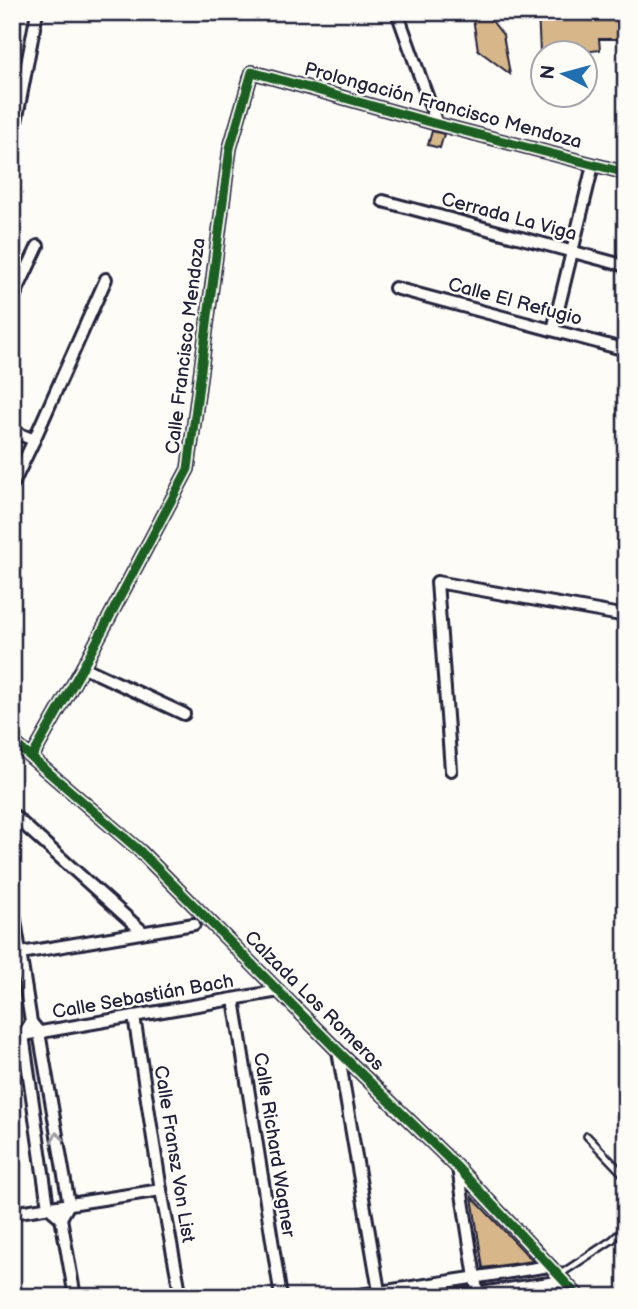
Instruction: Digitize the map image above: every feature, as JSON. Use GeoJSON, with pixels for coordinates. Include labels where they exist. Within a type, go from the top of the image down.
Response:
{"type":"FeatureCollection","features":[{"type":"Feature","properties":{"kind":"street"},"geometry":{"type":"LineString","coordinates":[[12,143],[37,12]]}},
{"type":"Feature","properties":{"kind":"street"},"geometry":{"type":"LineString","coordinates":[[397,12],[437,124]]}},
{"type":"Feature","properties":{"kind":"street","name":"Prolongación Francisco Mendoza"},"geometry":{"type":"LineString","coordinates":[[252,72],[626,173]]}},
{"type":"Feature","properties":{"kind":"street","name":"Calle Francisco Mendoza"},"geometry":{"type":"LineString","coordinates":[[32,757],[188,469],[230,148],[252,72]]}},
{"type":"Feature","properties":{"kind":"street"},"geometry":{"type":"LineString","coordinates":[[553,330],[593,165]]}},
{"type":"Feature","properties":{"kind":"street","name":"Cerrada La Viga"},"geometry":{"type":"LineString","coordinates":[[383,201],[626,266]]}},
{"type":"Feature","properties":{"kind":"street"},"geometry":{"type":"LineString","coordinates":[[12,301],[38,246]]}},
{"type":"Feature","properties":{"kind":"street"},"geometry":{"type":"LineString","coordinates":[[12,486],[106,279]]}},
{"type":"Feature","properties":{"kind":"street","name":"Calle El Refugio"},"geometry":{"type":"LineString","coordinates":[[395,288],[626,350]]}},
{"type":"Feature","properties":{"kind":"street"},"geometry":{"type":"LineString","coordinates":[[12,430],[34,440]]}},
{"type":"Feature","properties":{"kind":"street"},"geometry":{"type":"LineString","coordinates":[[451,770],[438,582],[626,616]]}},
{"type":"Feature","properties":{"kind":"street"},"geometry":{"type":"LineString","coordinates":[[82,667],[184,714]]}},
{"type":"Feature","properties":{"kind":"street","name":"Calzada Los Romeros"},"geometry":{"type":"LineString","coordinates":[[12,741],[139,851],[458,1168],[579,1297]]}},
{"type":"Feature","properties":{"kind":"street"},"geometry":{"type":"LineString","coordinates":[[12,814],[143,932]]}},
{"type":"Feature","properties":{"kind":"street"},"geometry":{"type":"LineString","coordinates":[[12,901],[31,1022],[39,1032],[69,1204],[61,1218]]}},
{"type":"Feature","properties":{"kind":"street"},"geometry":{"type":"LineString","coordinates":[[21,953],[194,924]]}},
{"type":"Feature","properties":{"kind":"street","name":"Calle Sebastián Bach"},"geometry":{"type":"LineString","coordinates":[[17,1036],[279,991]]}},
{"type":"Feature","properties":{"kind":"street","name":"Calle Richard Wagner"},"geometry":{"type":"LineString","coordinates":[[234,999],[281,1297]]}},
{"type":"Feature","properties":{"kind":"street","name":"Calle Fransz Von List"},"geometry":{"type":"LineString","coordinates":[[134,1016],[181,1297]]}},
{"type":"Feature","properties":{"kind":"street"},"geometry":{"type":"LineString","coordinates":[[31,1022],[17,1036],[31,1093],[48,1207],[61,1218],[75,1297]]}},
{"type":"Feature","properties":{"kind":"street"},"geometry":{"type":"LineString","coordinates":[[338,1051],[380,1294]]}},
{"type":"Feature","properties":{"kind":"street"},"geometry":{"type":"LineString","coordinates":[[31,1093],[49,1089]]}},
{"type":"Feature","properties":{"kind":"street"},"geometry":{"type":"LineString","coordinates":[[458,1168],[478,1295]]}},
{"type":"Feature","properties":{"kind":"street"},"geometry":{"type":"LineString","coordinates":[[12,1213],[161,1190]]}},
{"type":"Feature","properties":{"kind":"street"},"geometry":{"type":"LineString","coordinates":[[346,1297],[380,1294],[550,1266]]}},
{"type":"Feature","properties":{"kind":"street"},"geometry":{"type":"LineString","coordinates":[[452,1297],[478,1295],[561,1278]]}},
{"type":"Feature","properties":{"kind":"lane"},"geometry":{"type":"LineString","coordinates":[[587,1136],[626,1177]]}},
{"type":"Feature","properties":{"kind":"lane"},"geometry":{"type":"LineString","coordinates":[[561,1278],[626,1227]]}},
{"type":"Feature","properties":{"kind":"building"},"geometry":{"type":"Polygon","coordinates":[[[472,12],[485,12],[503,35],[510,74],[478,50],[472,12]]]}},
{"type":"Feature","properties":{"kind":"building"},"geometry":{"type":"Polygon","coordinates":[[[538,12],[626,12],[626,39],[539,38],[538,12]]]}},
{"type":"Feature","properties":{"kind":"building"},"geometry":{"type":"Polygon","coordinates":[[[432,131],[444,134],[440,148],[428,145],[432,131]]]}},
{"type":"Feature","properties":{"kind":"building"},"geometry":{"type":"Polygon","coordinates":[[[472,1197],[533,1261],[483,1268],[472,1197]]]}},
{"type":"Feature","properties":{"kind":"cycle path"},"geometry":{"type":"LineString","coordinates":[[32,757],[188,469],[230,148],[252,72],[626,173]]}},
{"type":"Feature","properties":{"kind":"cycle path"},"geometry":{"type":"LineString","coordinates":[[12,741],[140,851],[458,1168],[579,1297]]}}]}
